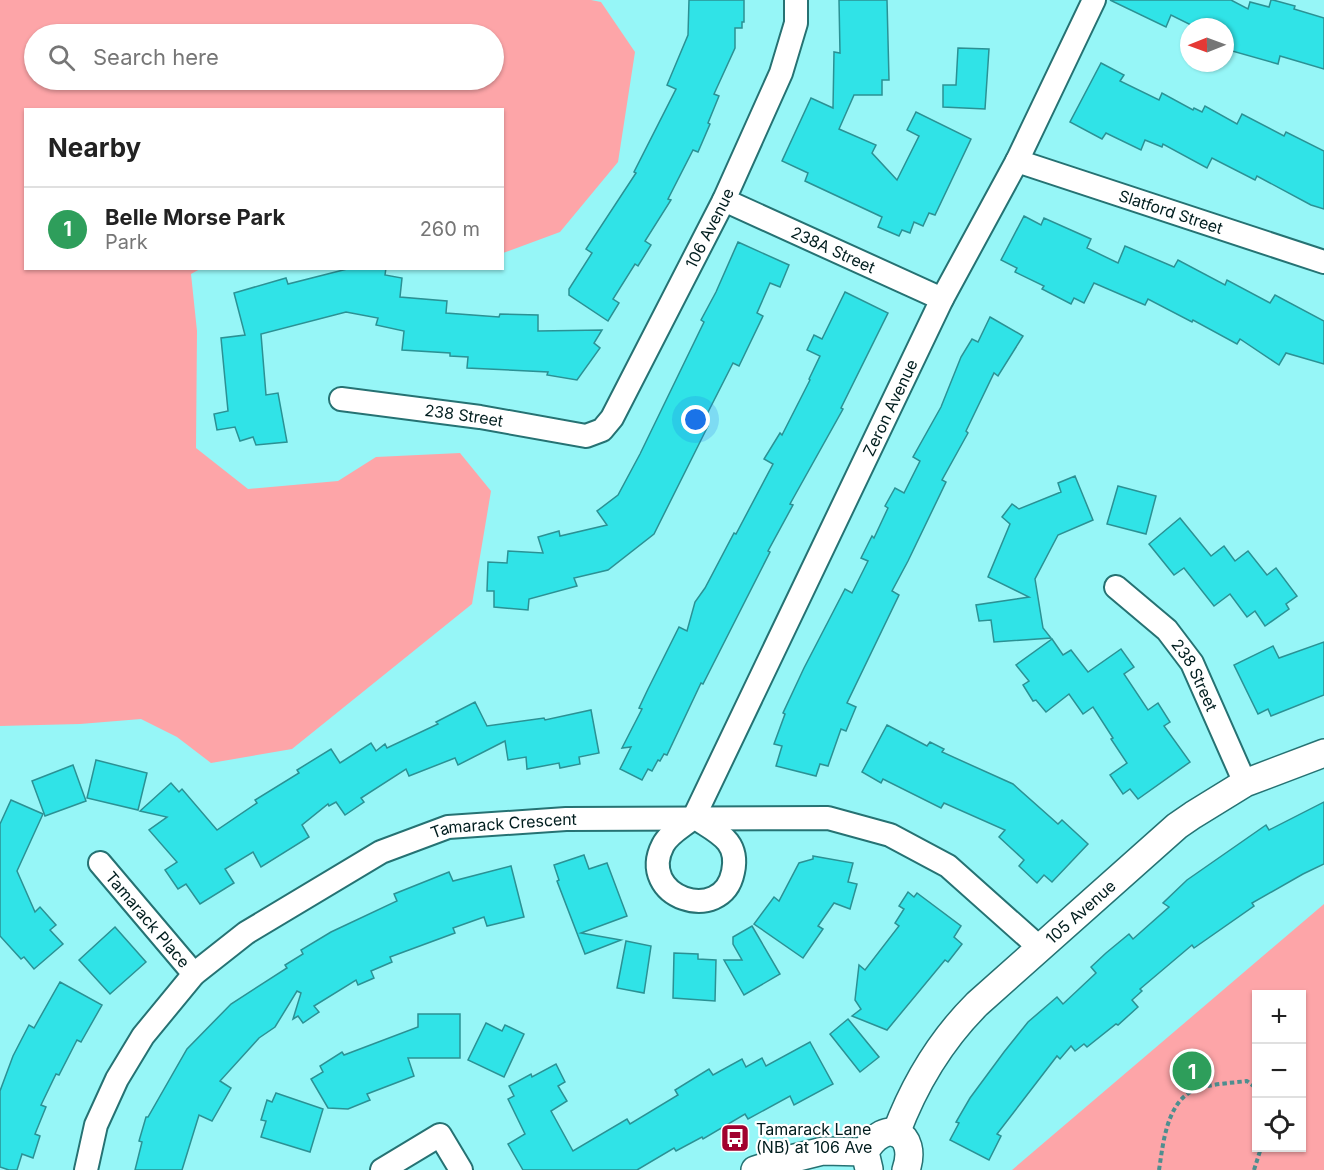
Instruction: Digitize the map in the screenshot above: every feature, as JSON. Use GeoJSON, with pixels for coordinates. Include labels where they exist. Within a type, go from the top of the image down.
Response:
{"type":"FeatureCollection","features":[{"type":"Feature","properties":{"kind":"street","name":"106 Avenue"},"geometry":{"type":"LineString","coordinates":[[586,436],[602,430],[612,417],[724,200],[781,73],[796,22],[796,0]]}},
{"type":"Feature","properties":{"kind":"street","name":"Zeron Avenue"},"geometry":{"type":"LineString","coordinates":[[694,818],[942,299],[1017,161],[1094,0]]}},
{"type":"Feature","properties":{"kind":"street","name":"Slatford Street"},"geometry":{"type":"LineString","coordinates":[[1017,161],[1324,262]]}},
{"type":"Feature","properties":{"kind":"street","name":"238A Street"},"geometry":{"type":"LineString","coordinates":[[724,200],[942,299]]}},
{"type":"Feature","properties":{"kind":"street","name":"238 Street"},"geometry":{"type":"LineString","coordinates":[[341,399],[480,417],[586,436]]}},
{"type":"Feature","properties":{"kind":"street","name":"238 Street"},"geometry":{"type":"LineString","coordinates":[[1116,587],[1167,630],[1192,663],[1245,783]]}},
{"type":"Feature","properties":{"kind":"street","name":"105 Avenue"},"geometry":{"type":"LineString","coordinates":[[896,1133],[918,1085],[950,1036],[973,1008],[1040,948],[1178,826],[1210,803],[1245,783],[1324,753]]}},
{"type":"Feature","properties":{"kind":"street","name":"Tamarack Crescent"},"geometry":{"type":"LineString","coordinates":[[86,1170],[96,1125],[117,1079],[144,1036],[194,974],[246,933],[381,852],[448,827],[566,819],[828,818],[890,835],[948,866],[1040,948]]}},
{"type":"Feature","properties":{"kind":"street","name":"Tamarack Place"},"geometry":{"type":"LineString","coordinates":[[100,863],[194,974]]}},
{"type":"Feature","properties":{"kind":"street"},"geometry":{"type":"LineString","coordinates":[[755,1170],[823,1151],[867,1161],[877,1136],[887,1132],[896,1133],[906,1140],[910,1149],[910,1158],[906,1170]]}},
{"type":"Feature","properties":{"kind":"street"},"geometry":{"type":"LineString","coordinates":[[382,1170],[440,1135],[461,1170]]}},
{"type":"Feature","properties":{"kind":"path"},"geometry":{"type":"LineString","coordinates":[[1159,1170],[1165,1135],[1172,1114],[1180,1101],[1192,1090],[1247,1082],[1252,1085]]}},
{"type":"Feature","properties":{"kind":"path"},"geometry":{"type":"LineString","coordinates":[[1254,1170],[1260,1152]]}},
{"type":"Feature","properties":{"kind":"shaded area"},"geometry":{"type":"Polygon","coordinates":[[[0,0],[591,0],[601,2],[635,52],[618,162],[560,232],[504,253],[504,108],[24,108],[24,270],[198,270],[191,274],[197,331],[196,448],[248,489],[338,481],[376,457],[460,453],[491,491],[472,604],[292,749],[211,763],[177,737],[141,719],[80,724],[0,726],[0,0]]]}},
{"type":"Feature","properties":{"kind":"shaded area"},"geometry":{"type":"Polygon","coordinates":[[[1324,904],[1324,1170],[1012,1170],[1324,904]]]}},
{"type":"Feature","properties":{"kind":"building"},"geometry":{"type":"Polygon","coordinates":[[[689,0],[744,0],[744,22],[742,22],[742,28],[735,28],[735,48],[714,94],[719,96],[698,152],[693,150],[668,199],[671,200],[645,241],[651,245],[638,266],[635,264],[613,299],[619,303],[608,321],[569,295],[569,289],[592,253],[586,249],[636,173],[634,172],[676,89],[667,85],[688,35],[689,0]]]}},
{"type":"Feature","properties":{"kind":"building"},"geometry":{"type":"Polygon","coordinates":[[[839,0],[887,0],[889,80],[882,80],[882,95],[854,95],[839,129],[876,145],[872,153],[897,180],[919,136],[907,130],[916,112],[971,139],[935,215],[929,213],[923,226],[914,222],[910,233],[902,230],[899,236],[878,227],[882,217],[805,181],[808,173],[782,161],[811,98],[833,108],[834,52],[840,53],[839,0]]]}},
{"type":"Feature","properties":{"kind":"building"},"geometry":{"type":"Polygon","coordinates":[[[1110,0],[1231,0],[1248,9],[1250,2],[1269,7],[1273,0],[1295,6],[1294,9],[1324,18],[1324,69],[1280,56],[1278,64],[1234,52],[1234,18],[1180,20],[1171,15],[1166,27],[1110,0]]]}},
{"type":"Feature","properties":{"kind":"building"},"geometry":{"type":"Polygon","coordinates":[[[958,48],[989,49],[985,109],[943,107],[943,85],[956,85],[958,48]]]}},
{"type":"Feature","properties":{"kind":"building"},"geometry":{"type":"Polygon","coordinates":[[[1101,63],[1124,75],[1120,81],[1159,100],[1162,93],[1193,110],[1194,108],[1202,112],[1205,106],[1237,124],[1242,114],[1284,136],[1286,132],[1324,151],[1324,209],[1311,205],[1257,176],[1255,180],[1212,158],[1207,168],[1163,144],[1162,147],[1145,140],[1141,150],[1106,133],[1102,139],[1070,122],[1101,63]]]}},
{"type":"Feature","properties":{"kind":"building"},"geometry":{"type":"Polygon","coordinates":[[[1024,216],[1041,225],[1044,218],[1091,239],[1087,248],[1118,263],[1125,246],[1174,267],[1178,260],[1225,285],[1227,280],[1270,303],[1275,295],[1324,321],[1324,364],[1286,353],[1279,365],[1240,339],[1237,344],[1148,299],[1145,305],[1094,283],[1084,303],[1074,298],[1071,304],[1042,289],[1044,286],[1015,272],[1017,268],[1001,260],[1024,216]]]}},
{"type":"Feature","properties":{"kind":"building"},"geometry":{"type":"Polygon","coordinates":[[[738,242],[789,265],[780,287],[770,283],[757,313],[763,316],[739,366],[733,363],[702,424],[708,426],[654,534],[608,570],[574,578],[577,586],[529,599],[528,610],[494,607],[494,591],[487,591],[488,562],[507,563],[508,551],[543,553],[538,537],[559,531],[560,536],[607,525],[597,511],[618,495],[640,454],[704,322],[701,320],[738,242]]]}},
{"type":"Feature","properties":{"kind":"building"},"geometry":{"type":"Polygon","coordinates":[[[343,270],[386,270],[385,275],[402,278],[400,297],[447,301],[446,313],[499,317],[500,314],[538,315],[538,331],[602,330],[594,343],[600,348],[577,380],[547,375],[548,372],[467,368],[468,357],[450,356],[450,353],[402,350],[404,331],[376,325],[378,318],[346,312],[261,334],[266,395],[278,393],[287,442],[256,445],[253,437],[240,441],[235,427],[217,430],[214,414],[228,411],[221,338],[245,335],[234,293],[286,278],[288,284],[343,270]]]}},
{"type":"Feature","properties":{"kind":"building"},"geometry":{"type":"Polygon","coordinates":[[[845,292],[888,313],[841,408],[843,409],[790,504],[793,505],[768,551],[770,552],[703,684],[701,683],[667,755],[664,754],[660,761],[658,760],[652,771],[648,769],[642,780],[620,769],[631,747],[622,748],[679,627],[687,631],[695,602],[705,588],[734,533],[736,534],[773,464],[764,459],[780,433],[782,435],[820,356],[807,350],[814,335],[822,339],[845,292]]]}},
{"type":"Feature","properties":{"kind":"building"},"geometry":{"type":"Polygon","coordinates":[[[990,317],[1023,336],[998,376],[994,373],[966,431],[968,433],[942,480],[946,482],[892,591],[899,595],[847,703],[856,707],[846,731],[841,729],[828,766],[820,764],[816,776],[776,766],[782,746],[774,744],[785,714],[783,713],[804,668],[845,589],[852,593],[868,561],[861,558],[872,536],[874,538],[888,508],[885,506],[895,488],[904,493],[920,461],[913,457],[941,407],[961,357],[972,339],[978,342],[990,317]]]}},
{"type":"Feature","properties":{"kind":"building"},"geometry":{"type":"Polygon","coordinates":[[[1075,476],[1093,520],[1058,535],[1035,579],[1043,628],[1051,638],[994,642],[991,620],[979,621],[976,605],[1029,597],[988,577],[1010,524],[1002,517],[1012,504],[1019,509],[1061,492],[1058,483],[1075,476]]]}},
{"type":"Feature","properties":{"kind":"building"},"geometry":{"type":"Polygon","coordinates":[[[1118,486],[1156,496],[1146,534],[1107,524],[1118,486]]]}},
{"type":"Feature","properties":{"kind":"building"},"geometry":{"type":"Polygon","coordinates":[[[1180,518],[1211,556],[1224,546],[1235,561],[1248,551],[1267,575],[1276,568],[1297,596],[1286,604],[1289,609],[1265,626],[1255,611],[1247,617],[1230,594],[1214,606],[1184,568],[1174,575],[1149,544],[1180,518]]]}},
{"type":"Feature","properties":{"kind":"building"},"geometry":{"type":"Polygon","coordinates":[[[1052,639],[1063,655],[1071,650],[1088,672],[1121,649],[1134,667],[1124,674],[1148,710],[1158,703],[1170,722],[1164,726],[1190,762],[1138,799],[1130,789],[1123,794],[1110,775],[1127,763],[1093,707],[1083,714],[1069,694],[1046,712],[1036,700],[1033,701],[1023,685],[1029,681],[1016,665],[1052,639]]]}},
{"type":"Feature","properties":{"kind":"building"},"geometry":{"type":"Polygon","coordinates":[[[1324,642],[1324,695],[1271,716],[1268,709],[1258,714],[1234,665],[1273,646],[1279,658],[1324,642]]]}},
{"type":"Feature","properties":{"kind":"building"},"geometry":{"type":"Polygon","coordinates":[[[475,702],[487,726],[544,718],[545,720],[591,710],[599,753],[579,757],[580,764],[560,768],[559,763],[527,769],[526,757],[508,760],[505,741],[458,765],[455,758],[409,776],[406,769],[361,798],[364,802],[345,815],[336,802],[329,806],[328,804],[302,825],[309,837],[261,867],[253,852],[225,869],[234,883],[200,904],[186,884],[178,889],[165,870],[177,862],[149,830],[167,817],[140,811],[171,783],[179,792],[182,789],[217,830],[257,803],[255,800],[299,773],[297,770],[331,749],[340,763],[371,743],[376,751],[385,744],[387,748],[438,724],[436,722],[475,702]]]}},
{"type":"Feature","properties":{"kind":"building"},"geometry":{"type":"Polygon","coordinates":[[[887,725],[927,746],[930,742],[944,749],[942,752],[1013,784],[1058,824],[1062,820],[1088,844],[1052,882],[1044,875],[1037,883],[1019,866],[1024,860],[999,837],[1005,830],[944,803],[941,808],[883,779],[881,783],[862,772],[887,725]]]}},
{"type":"Feature","properties":{"kind":"building"},"geometry":{"type":"Polygon","coordinates":[[[96,760],[147,773],[138,810],[87,798],[96,760]]]}},
{"type":"Feature","properties":{"kind":"building"},"geometry":{"type":"Polygon","coordinates":[[[73,765],[86,801],[45,816],[32,781],[73,765]]]}},
{"type":"Feature","properties":{"kind":"building"},"geometry":{"type":"Polygon","coordinates":[[[11,800],[43,814],[17,871],[35,912],[40,907],[56,925],[50,930],[63,944],[34,969],[24,957],[21,959],[0,936],[0,824],[11,800]]]}},
{"type":"Feature","properties":{"kind":"building"},"geometry":{"type":"Polygon","coordinates":[[[1324,802],[1324,864],[1252,903],[1254,906],[1194,948],[1192,945],[1140,989],[1142,991],[1132,1000],[1138,1007],[1118,1025],[1116,1024],[1087,1047],[1084,1044],[1075,1051],[1071,1046],[1060,1059],[1057,1056],[997,1134],[1001,1136],[989,1160],[950,1140],[959,1123],[956,1122],[970,1098],[1028,1022],[1057,997],[1063,1004],[1096,973],[1091,967],[1106,953],[1129,934],[1133,939],[1169,907],[1163,903],[1187,880],[1266,825],[1269,830],[1324,802]]]}},
{"type":"Feature","properties":{"kind":"building"},"geometry":{"type":"Polygon","coordinates":[[[584,855],[589,869],[607,863],[627,916],[581,933],[621,940],[585,954],[557,881],[559,880],[554,865],[584,855]]]}},
{"type":"Feature","properties":{"kind":"building"},"geometry":{"type":"Polygon","coordinates":[[[813,856],[853,863],[848,882],[857,884],[850,909],[834,903],[818,926],[823,929],[803,958],[754,924],[774,897],[779,901],[799,863],[813,859],[813,856]]]}},
{"type":"Feature","properties":{"kind":"building"},"geometry":{"type":"Polygon","coordinates":[[[511,866],[524,917],[487,926],[484,917],[453,928],[455,933],[390,957],[392,962],[371,971],[374,978],[358,985],[356,980],[314,1006],[319,1012],[303,1023],[298,1016],[293,1019],[301,993],[297,991],[275,1027],[259,1038],[220,1081],[231,1088],[212,1121],[199,1115],[182,1170],[135,1170],[142,1142],[139,1141],[146,1117],[187,1049],[231,1004],[287,968],[285,965],[303,954],[301,950],[331,932],[397,901],[394,894],[449,872],[453,881],[511,866]]]}},
{"type":"Feature","properties":{"kind":"building"},"geometry":{"type":"Polygon","coordinates":[[[908,892],[914,897],[917,893],[961,926],[954,937],[962,944],[948,962],[945,960],[887,1030],[852,1016],[861,1009],[855,1000],[859,965],[865,970],[899,926],[895,923],[904,909],[899,906],[908,892]]]}},
{"type":"Feature","properties":{"kind":"building"},"geometry":{"type":"Polygon","coordinates":[[[752,926],[780,974],[744,995],[724,960],[742,960],[733,944],[733,937],[752,926]]]}},
{"type":"Feature","properties":{"kind":"building"},"geometry":{"type":"Polygon","coordinates":[[[115,927],[146,962],[110,994],[79,960],[115,927]]]}},
{"type":"Feature","properties":{"kind":"building"},"geometry":{"type":"Polygon","coordinates":[[[626,941],[651,946],[644,993],[617,988],[626,941]]]}},
{"type":"Feature","properties":{"kind":"building"},"geometry":{"type":"Polygon","coordinates":[[[674,953],[698,954],[698,959],[716,960],[715,1001],[673,998],[674,953]]]}},
{"type":"Feature","properties":{"kind":"building"},"geometry":{"type":"Polygon","coordinates":[[[60,982],[102,1005],[81,1042],[77,1040],[59,1075],[56,1074],[41,1105],[46,1107],[35,1134],[40,1136],[33,1158],[22,1154],[17,1170],[9,1170],[0,1167],[0,1091],[13,1056],[29,1025],[34,1028],[60,982]]]}},
{"type":"Feature","properties":{"kind":"building"},"geometry":{"type":"Polygon","coordinates":[[[418,1014],[460,1014],[460,1058],[408,1058],[414,1076],[367,1094],[370,1100],[348,1109],[328,1108],[311,1079],[323,1072],[320,1066],[342,1052],[344,1055],[418,1027],[418,1014]]]}},
{"type":"Feature","properties":{"kind":"building"},"geometry":{"type":"Polygon","coordinates":[[[848,1019],[879,1057],[860,1072],[830,1034],[848,1019]]]}},
{"type":"Feature","properties":{"kind":"building"},"geometry":{"type":"Polygon","coordinates":[[[486,1023],[502,1031],[505,1025],[524,1034],[504,1077],[468,1060],[486,1023]]]}},
{"type":"Feature","properties":{"kind":"building"},"geometry":{"type":"Polygon","coordinates":[[[810,1042],[833,1084],[794,1105],[790,1096],[748,1119],[745,1114],[703,1139],[702,1137],[676,1151],[674,1148],[637,1170],[523,1170],[508,1144],[525,1134],[508,1099],[514,1096],[509,1086],[556,1064],[565,1082],[558,1086],[567,1101],[551,1111],[573,1151],[627,1119],[630,1124],[678,1095],[675,1090],[709,1069],[713,1075],[742,1059],[746,1067],[762,1058],[766,1066],[810,1042]]]}},
{"type":"Feature","properties":{"kind":"building"},"geometry":{"type":"Polygon","coordinates":[[[276,1093],[323,1109],[310,1152],[261,1137],[266,1121],[261,1120],[267,1100],[272,1102],[276,1093]]]}},
{"type":"Feature","properties":{"kind":"place","name":"Belle Morse Park"},"geometry":{"type":"Point","coordinates":[1192,1071]}},
{"type":"Feature","properties":{"kind":"place","name":"Tamarack Lane (NB) at 106 Ave"},"geometry":{"type":"Point","coordinates":[735,1138]}}]}
